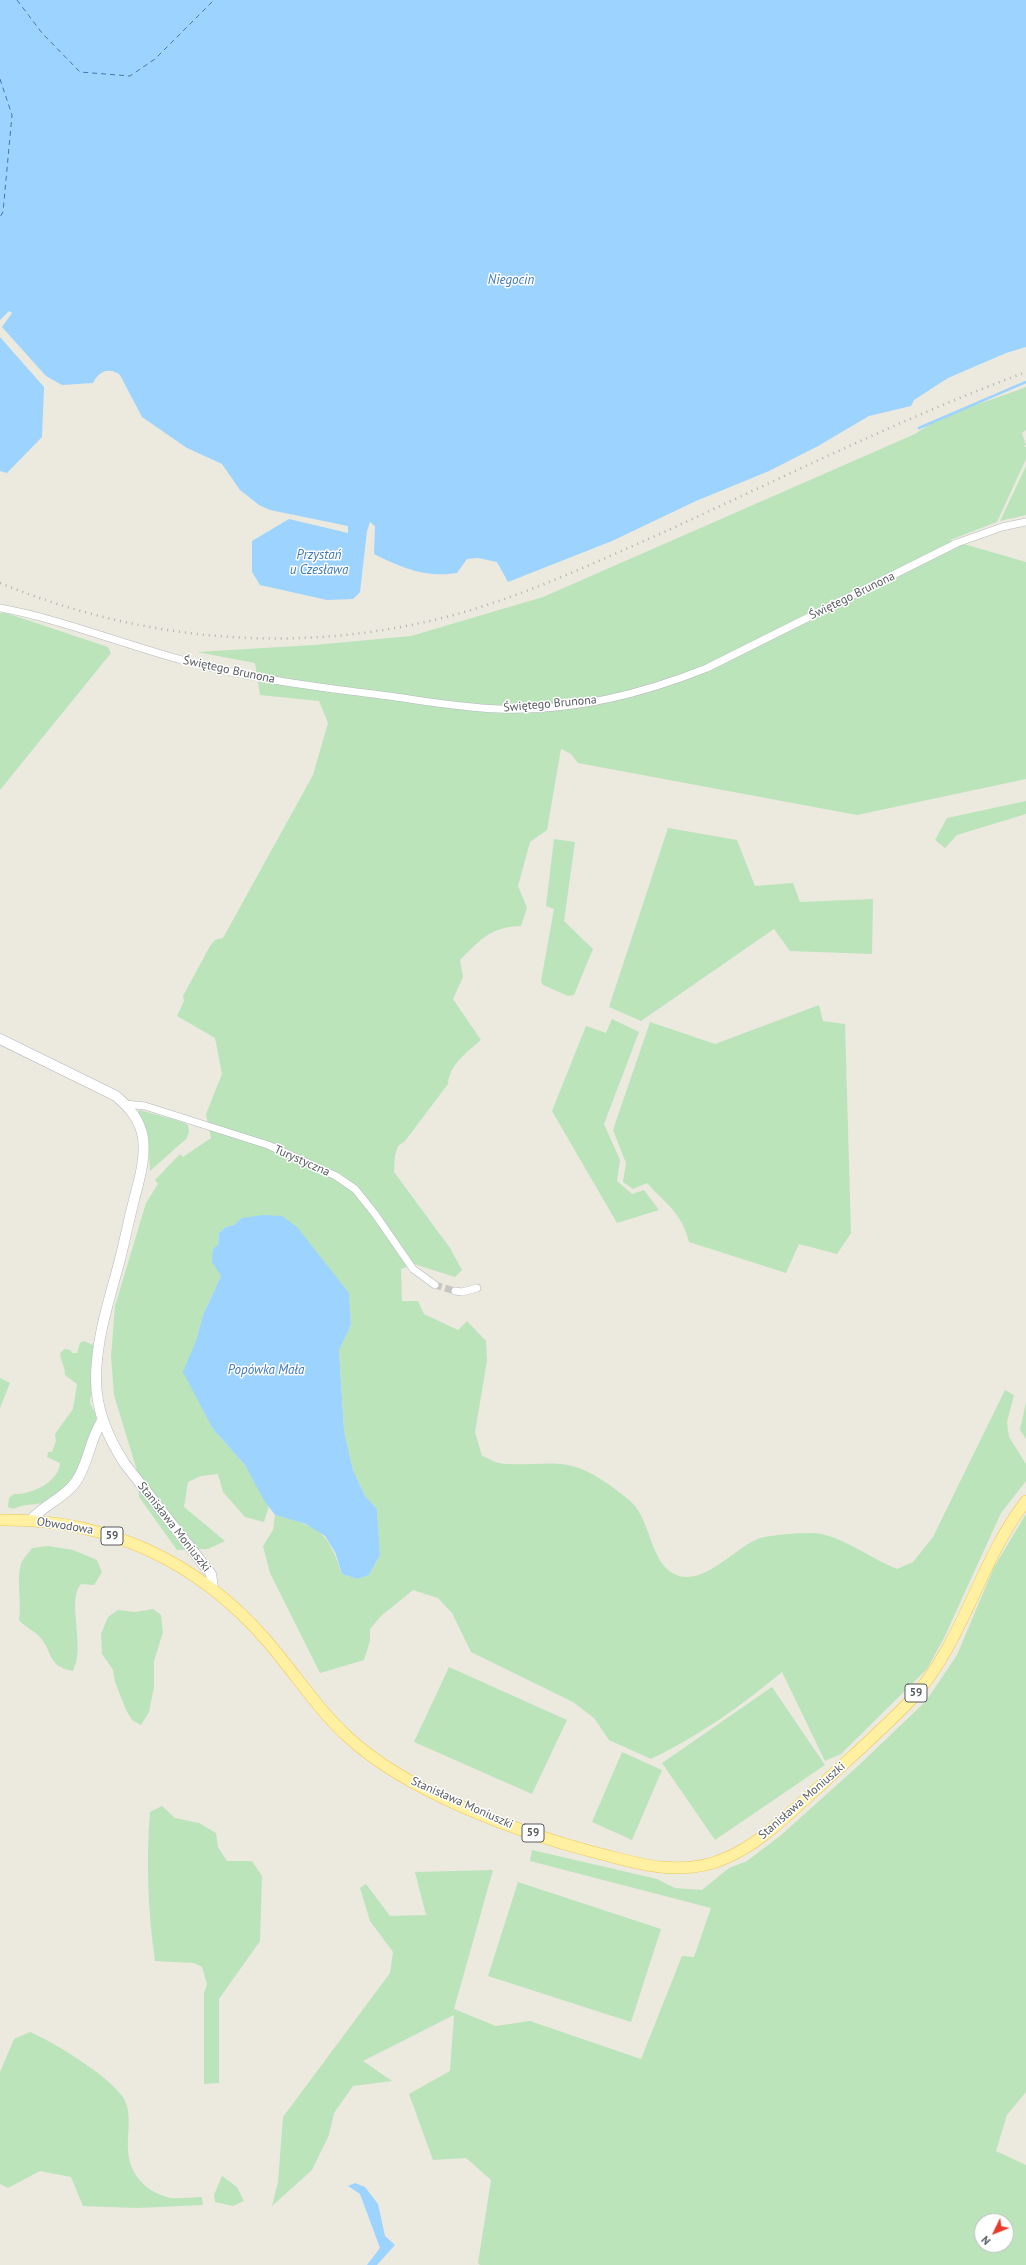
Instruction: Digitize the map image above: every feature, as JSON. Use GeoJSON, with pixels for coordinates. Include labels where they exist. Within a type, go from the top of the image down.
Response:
{"type":"FeatureCollection","features":[{"type":"Feature","properties":{"kind":"main road","name":"Stanisława Moniuszki"},"geometry":{"type":"LineString","coordinates":[[213,1588],[241,1612],[347,1736],[378,1761],[404,1778],[468,1808],[557,1843],[638,1864],[663,1867],[688,1867],[724,1860],[761,1838],[873,1737],[911,1700],[948,1649],[996,1546],[1026,1501]]}},
{"type":"Feature","properties":{"kind":"main road","name":"Obwodowa"},"geometry":{"type":"LineString","coordinates":[[0,1520],[31,1520],[92,1529],[126,1540],[165,1558],[213,1588]]}},
{"type":"Feature","properties":{"kind":"street","name":"Świętego Brunona"},"geometry":{"type":"LineString","coordinates":[[0,608],[184,661],[226,670],[313,686],[450,704],[499,709],[535,708],[634,694],[666,685],[708,668],[957,544],[1002,527],[1026,522]]}},
{"type":"Feature","properties":{"kind":"street","name":"Stanisława Moniuszki"},"geometry":{"type":"LineString","coordinates":[[0,1039],[116,1096],[125,1104],[137,1119],[141,1128],[144,1154],[103,1322],[96,1379],[102,1421],[114,1448],[125,1464],[211,1574],[213,1588]]}},
{"type":"Feature","properties":{"kind":"street","name":"Turystyczna"},"geometry":{"type":"LineString","coordinates":[[125,1104],[145,1106],[268,1145],[336,1176],[354,1189],[375,1214],[412,1269],[435,1285]]}},
{"type":"Feature","properties":{"kind":"street"},"geometry":{"type":"LineString","coordinates":[[455,1291],[462,1292],[477,1288]]}},
{"type":"Feature","properties":{"kind":"street"},"geometry":{"type":"LineString","coordinates":[[31,1520],[37,1513],[67,1493],[75,1484],[86,1464],[95,1432],[102,1421]]}},
{"type":"Feature","properties":{"kind":"green space"},"geometry":{"type":"Polygon","coordinates":[[[1026,387],[1026,430],[1022,433],[1026,445],[1023,446],[1026,447],[1026,459],[997,522],[950,540],[1026,562],[1026,779],[857,815],[578,763],[571,754],[561,749],[547,830],[530,842],[518,886],[527,908],[521,926],[510,927],[493,932],[474,946],[460,960],[463,977],[453,999],[481,1040],[455,1065],[449,1077],[448,1084],[405,1141],[398,1146],[395,1155],[394,1172],[450,1248],[462,1270],[455,1277],[414,1264],[401,1269],[402,1301],[418,1301],[424,1314],[458,1330],[467,1321],[486,1341],[487,1361],[475,1432],[482,1456],[497,1462],[508,1464],[563,1464],[580,1468],[602,1480],[629,1500],[637,1508],[656,1553],[662,1563],[669,1571],[679,1576],[689,1577],[700,1575],[721,1563],[741,1548],[760,1538],[800,1533],[816,1533],[831,1537],[897,1569],[913,1562],[933,1537],[1005,1390],[1014,1395],[1007,1422],[1009,1437],[1026,1464],[1026,1481],[1001,1513],[944,1638],[927,1669],[841,1754],[825,1761],[782,1672],[719,1720],[651,1759],[609,1740],[594,1718],[573,1702],[471,1652],[452,1613],[438,1598],[413,1590],[381,1616],[370,1629],[370,1641],[364,1660],[320,1673],[270,1573],[263,1546],[273,1530],[275,1515],[302,1523],[319,1532],[331,1547],[342,1574],[357,1579],[369,1575],[380,1555],[377,1509],[365,1496],[353,1470],[344,1431],[339,1349],[351,1325],[349,1293],[323,1262],[242,1218],[234,1225],[226,1227],[219,1233],[218,1245],[221,1276],[203,1315],[196,1341],[213,1429],[245,1465],[269,1506],[264,1522],[245,1517],[223,1492],[218,1474],[201,1476],[188,1482],[184,1507],[225,1541],[208,1549],[177,1550],[139,1497],[138,1474],[114,1395],[111,1356],[115,1306],[146,1203],[158,1184],[155,1180],[180,1154],[183,1157],[211,1138],[206,1114],[222,1074],[215,1038],[177,1016],[184,1001],[183,996],[210,946],[215,940],[223,938],[313,775],[328,723],[319,701],[260,695],[255,663],[197,652],[314,645],[411,636],[543,597],[915,434],[941,419],[969,407],[1026,387]]]}},
{"type":"Feature","properties":{"kind":"green space"},"geometry":{"type":"Polygon","coordinates":[[[1026,466],[1026,515],[1000,521],[1026,466]]]}},
{"type":"Feature","properties":{"kind":"green space"},"geometry":{"type":"Polygon","coordinates":[[[0,613],[6,613],[108,647],[111,653],[0,790],[0,613]]]}},
{"type":"Feature","properties":{"kind":"green space"},"geometry":{"type":"Polygon","coordinates":[[[1026,801],[1026,814],[957,835],[945,848],[935,840],[947,818],[1026,801]]]}},
{"type":"Feature","properties":{"kind":"green space"},"geometry":{"type":"Polygon","coordinates":[[[668,828],[737,840],[755,886],[793,883],[800,902],[873,899],[872,954],[790,951],[774,929],[641,1021],[609,1007],[668,828]]]}},
{"type":"Feature","properties":{"kind":"green space"},"geometry":{"type":"Polygon","coordinates":[[[554,839],[575,842],[564,921],[593,949],[574,995],[568,996],[543,985],[541,981],[554,909],[546,906],[554,839]]]}},
{"type":"Feature","properties":{"kind":"green space"},"geometry":{"type":"Polygon","coordinates":[[[819,1005],[823,1021],[845,1024],[851,1233],[837,1254],[799,1244],[786,1273],[689,1242],[678,1216],[647,1183],[633,1189],[623,1182],[626,1163],[613,1130],[650,1022],[715,1044],[819,1005]]]}},
{"type":"Feature","properties":{"kind":"green space"},"geometry":{"type":"Polygon","coordinates":[[[612,1019],[639,1032],[604,1124],[620,1160],[617,1181],[632,1194],[644,1190],[659,1210],[617,1223],[552,1111],[586,1026],[606,1033],[612,1019]]]}},
{"type":"Feature","properties":{"kind":"green space"},"geometry":{"type":"Polygon","coordinates":[[[140,1110],[182,1122],[188,1125],[189,1131],[187,1138],[150,1171],[148,1135],[138,1111],[140,1110]]]}},
{"type":"Feature","properties":{"kind":"green space"},"geometry":{"type":"Polygon","coordinates":[[[84,1341],[93,1345],[94,1349],[91,1378],[94,1386],[90,1401],[96,1416],[92,1439],[82,1461],[68,1482],[54,1498],[44,1503],[14,1509],[8,1507],[9,1498],[14,1494],[21,1494],[36,1490],[55,1476],[58,1470],[60,1463],[47,1457],[48,1452],[52,1452],[56,1441],[55,1434],[73,1409],[77,1384],[65,1375],[60,1353],[65,1349],[70,1350],[73,1353],[77,1353],[80,1343],[84,1341]]]}},
{"type":"Feature","properties":{"kind":"green space"},"geometry":{"type":"Polygon","coordinates":[[[0,1378],[10,1383],[0,1408],[0,1378]]]}},
{"type":"Feature","properties":{"kind":"green space"},"geometry":{"type":"Polygon","coordinates":[[[1026,1402],[1026,1439],[1020,1430],[1026,1402]]]}},
{"type":"Feature","properties":{"kind":"green space"},"geometry":{"type":"Polygon","coordinates":[[[1026,1514],[1026,2092],[1007,2115],[996,2151],[1026,2165],[1026,2265],[480,2265],[478,2263],[491,2180],[466,2158],[433,2160],[409,2094],[450,2071],[454,2015],[363,2061],[392,2081],[353,2086],[334,2113],[329,2135],[312,2170],[272,2206],[278,2182],[283,2117],[390,1973],[393,1952],[370,1921],[360,1888],[366,1884],[390,1916],[426,1915],[415,1872],[493,1870],[454,2009],[496,2026],[530,2021],[641,2059],[682,1956],[694,1957],[711,1908],[530,1861],[532,1850],[657,1879],[675,1888],[702,1890],[729,1868],[747,1861],[780,1836],[858,1766],[926,1701],[957,1655],[994,1567],[1026,1514]]]}},
{"type":"Feature","properties":{"kind":"green space"},"geometry":{"type":"Polygon","coordinates":[[[48,1546],[73,1550],[97,1560],[102,1572],[94,1585],[81,1584],[77,1591],[75,1612],[78,1649],[73,1671],[58,1666],[54,1662],[44,1642],[39,1636],[19,1620],[19,1577],[21,1564],[32,1548],[48,1546]]]}},
{"type":"Feature","properties":{"kind":"green space"},"geometry":{"type":"Polygon","coordinates":[[[153,1609],[161,1615],[163,1632],[154,1661],[154,1687],[149,1712],[141,1725],[132,1720],[126,1710],[115,1682],[113,1670],[102,1654],[101,1634],[108,1617],[118,1610],[135,1612],[153,1609]]]}},
{"type":"Feature","properties":{"kind":"green space"},"geometry":{"type":"Polygon","coordinates":[[[449,1667],[567,1720],[532,1794],[414,1742],[449,1667]]]}},
{"type":"Feature","properties":{"kind":"green space"},"geometry":{"type":"Polygon","coordinates":[[[772,1687],[825,1765],[715,1840],[662,1763],[772,1687]]]}},
{"type":"Feature","properties":{"kind":"green space"},"geometry":{"type":"Polygon","coordinates":[[[622,1752],[662,1770],[632,1840],[592,1822],[622,1752]]]}},
{"type":"Feature","properties":{"kind":"green space"},"geometry":{"type":"Polygon","coordinates":[[[162,1806],[175,1818],[199,1823],[216,1833],[218,1847],[227,1861],[252,1861],[262,1876],[260,1941],[219,1999],[219,2083],[204,2084],[204,1993],[207,1984],[202,1967],[194,1963],[155,1961],[148,1887],[148,1849],[150,1812],[162,1806]]]}},
{"type":"Feature","properties":{"kind":"green space"},"geometry":{"type":"Polygon","coordinates":[[[518,1882],[661,1929],[631,2022],[488,1976],[518,1882]]]}},
{"type":"Feature","properties":{"kind":"green space"},"geometry":{"type":"Polygon","coordinates":[[[30,2032],[53,2044],[92,2069],[114,2087],[122,2096],[127,2108],[129,2122],[129,2159],[141,2182],[162,2196],[171,2198],[202,2197],[203,2205],[138,2208],[83,2206],[71,2177],[40,2171],[8,2188],[0,2184],[0,2072],[14,2039],[30,2032]]]}},
{"type":"Feature","properties":{"kind":"green space"},"geometry":{"type":"Polygon","coordinates":[[[222,2176],[237,2187],[244,2201],[233,2206],[215,2202],[214,2195],[222,2176]]]}},
{"type":"Feature","properties":{"kind":"water","name":"Niegocin"},"geometry":{"type":"Polygon","coordinates":[[[0,0],[1026,0],[1026,347],[1006,353],[948,378],[914,400],[911,406],[869,416],[818,446],[769,471],[696,501],[612,541],[508,582],[497,562],[478,558],[467,559],[457,573],[446,574],[424,573],[394,564],[374,554],[375,526],[370,522],[367,531],[360,592],[353,599],[327,600],[260,585],[252,572],[252,541],[289,519],[348,533],[348,526],[270,510],[259,505],[240,490],[222,464],[187,448],[142,417],[120,375],[112,371],[108,371],[101,373],[93,383],[62,385],[46,376],[2,327],[12,313],[9,311],[0,320],[0,0]]]}},
{"type":"Feature","properties":{"kind":"water"},"geometry":{"type":"Polygon","coordinates":[[[0,337],[44,387],[42,437],[7,473],[0,471],[0,337]]]}},
{"type":"Feature","properties":{"kind":"water","name":"Popówka Mała"},"geometry":{"type":"Polygon","coordinates":[[[263,1215],[282,1216],[297,1227],[349,1293],[351,1325],[339,1350],[344,1431],[353,1470],[365,1496],[377,1509],[380,1555],[369,1575],[357,1579],[342,1574],[335,1552],[325,1536],[306,1524],[275,1515],[264,1500],[245,1465],[213,1429],[183,1372],[196,1341],[203,1315],[221,1276],[212,1262],[213,1249],[218,1245],[219,1233],[226,1227],[234,1225],[242,1218],[263,1215]]]}},
{"type":"Feature","properties":{"kind":"water"},"geometry":{"type":"Polygon","coordinates":[[[355,2183],[365,2187],[378,2204],[385,2236],[395,2245],[377,2265],[367,2265],[380,2248],[360,2194],[348,2186],[355,2183]]]}},
{"type":"Feature","properties":{"kind":"waterway"},"geometry":{"type":"LineString","coordinates":[[919,428],[1026,382]]}},
{"type":"Feature","properties":{"kind":"ferry route"},"geometry":{"type":"LineString","coordinates":[[17,0],[42,33],[80,72],[130,76],[155,59],[214,0]]}},
{"type":"Feature","properties":{"kind":"ferry route"},"geometry":{"type":"LineString","coordinates":[[0,79],[12,115],[3,212],[0,217]]}},
{"type":"Feature","properties":{"kind":"tunnel"},"geometry":{"type":"LineString","coordinates":[[435,1285],[455,1291]]}},
{"type":"Feature","properties":{"kind":"railway"},"geometry":{"type":"LineString","coordinates":[[0,583],[53,602],[106,618],[161,629],[216,636],[271,638],[327,637],[383,630],[438,619],[496,602],[552,581],[662,533],[888,429],[1026,372]]}},
{"type":"Feature","properties":{"kind":"water label","name":"Przystań u Czesława"},"geometry":{"type":"Point","coordinates":[319,562]}}]}
